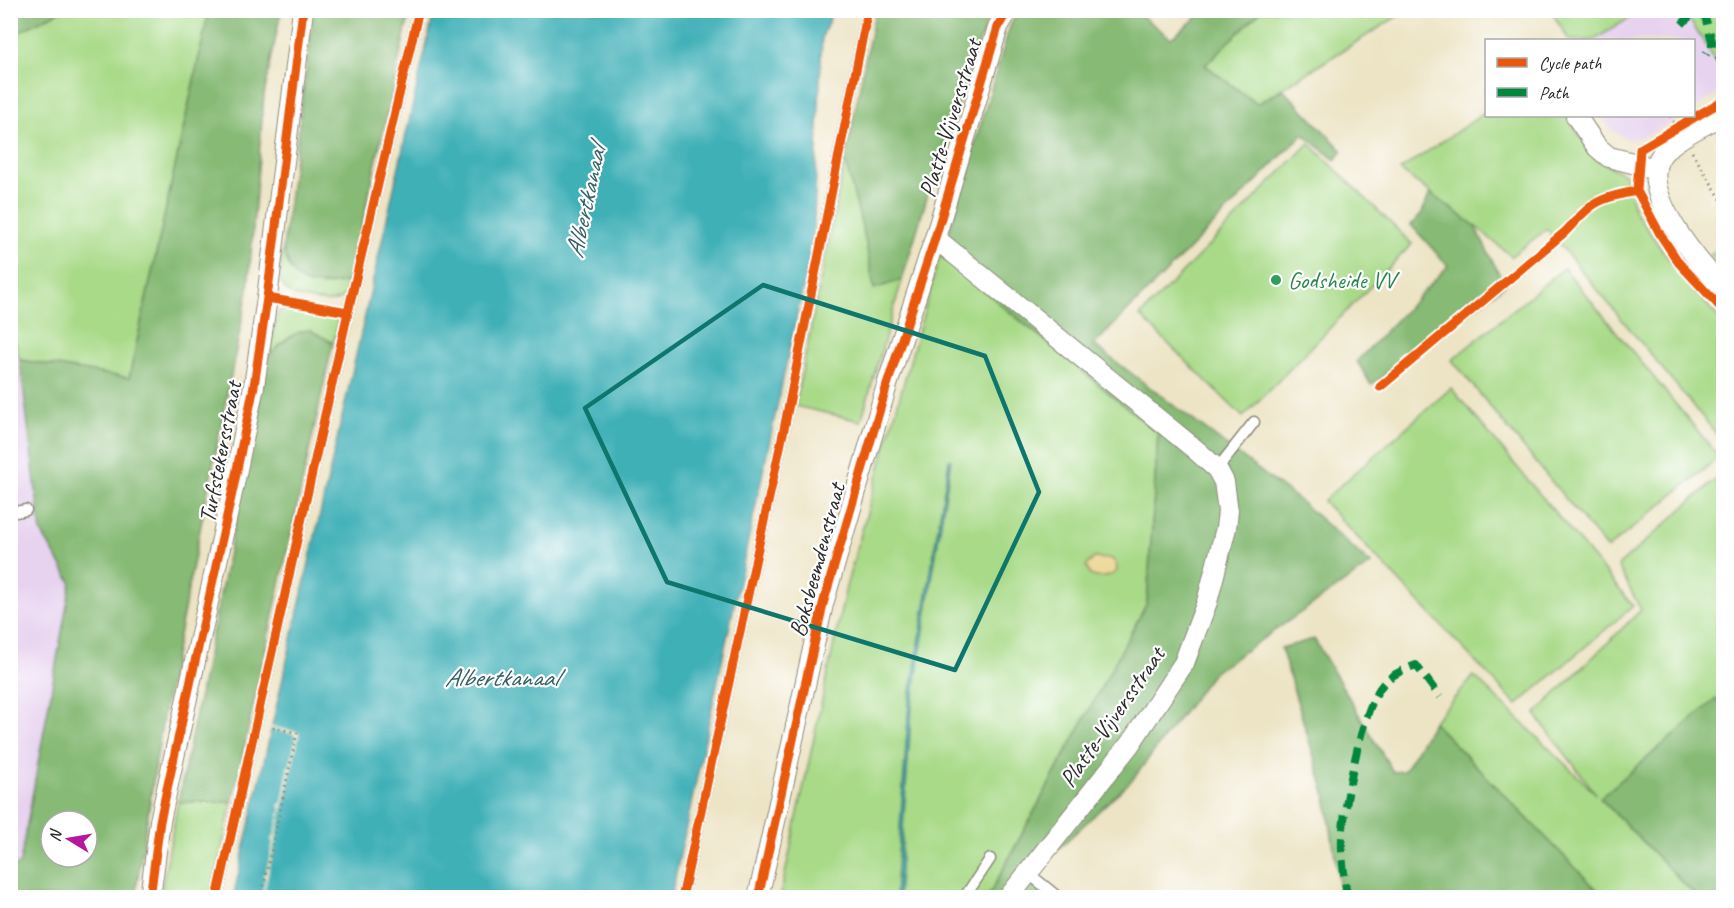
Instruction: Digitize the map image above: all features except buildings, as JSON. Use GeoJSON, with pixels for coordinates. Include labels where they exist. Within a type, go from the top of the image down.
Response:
{"type":"FeatureCollection","features":[{"type":"Feature","properties":{"kind":"street","name":"Turfstekersstraat"},"geometry":{"type":"LineString","coordinates":[[150,897],[160,821],[254,386],[269,287],[289,109],[303,10]]}},
{"type":"Feature","properties":{"kind":"street","name":"Platte-Vijversstraat"},"geometry":{"type":"LineString","coordinates":[[1008,10],[998,27],[935,238],[1196,450],[1217,469],[1224,482],[1227,496],[1226,528],[1207,602],[1184,663],[1130,744],[1008,897]]}},
{"type":"Feature","properties":{"kind":"street"},"geometry":{"type":"LineString","coordinates":[[1724,114],[1679,130],[1672,145],[1661,156],[1656,169],[1659,194],[1679,234],[1693,254],[1724,289]]}},
{"type":"Feature","properties":{"kind":"street"},"geometry":{"type":"LineString","coordinates":[[1577,117],[1597,147],[1609,157],[1656,169]]}},
{"type":"Feature","properties":{"kind":"street","name":"Boksbeemdenstraat"},"geometry":{"type":"LineString","coordinates":[[758,897],[823,604],[887,386],[935,238]]}},
{"type":"Feature","properties":{"kind":"lane"},"geometry":{"type":"LineString","coordinates":[[217,897],[418,10]]}},
{"type":"Feature","properties":{"kind":"lane"},"geometry":{"type":"LineString","coordinates":[[682,897],[784,429],[868,10]]}},
{"type":"Feature","properties":{"kind":"lane"},"geometry":{"type":"LineString","coordinates":[[1217,469],[1254,422]]}},
{"type":"Feature","properties":{"kind":"lane"},"geometry":{"type":"LineString","coordinates":[[10,513],[26,510]]}},
{"type":"Feature","properties":{"kind":"lane"},"geometry":{"type":"LineString","coordinates":[[964,897],[990,858]]}},
{"type":"Feature","properties":{"kind":"lane"},"geometry":{"type":"LineString","coordinates":[[1028,873],[1059,897]]}},
{"type":"Feature","properties":{"kind":"path"},"geometry":{"type":"LineString","coordinates":[[1671,117],[1724,204]]}},
{"type":"Feature","properties":{"kind":"path"},"geometry":{"type":"LineString","coordinates":[[261,897],[297,733],[271,727]]}},
{"type":"Feature","properties":{"kind":"highlighted area"},"geometry":{"type":"Polygon","coordinates":[[[763,285],[985,356],[1039,492],[955,670],[667,582],[585,408],[763,285]]]}},
{"type":"Feature","properties":{"kind":"shaded area"},"geometry":{"type":"Polygon","coordinates":[[[1641,11],[1684,11],[1723,73],[1723,91],[1695,107],[1695,39],[1596,39],[1641,11]]]}},
{"type":"Feature","properties":{"kind":"shaded area"},"geometry":{"type":"Polygon","coordinates":[[[1602,117],[1680,117],[1648,135],[1630,140],[1611,130],[1602,117]]]}},
{"type":"Feature","properties":{"kind":"shaded area"},"geometry":{"type":"Polygon","coordinates":[[[10,320],[20,360],[41,532],[71,582],[20,863],[11,869],[10,320]]]}},
{"type":"Feature","properties":{"kind":"green space"},"geometry":{"type":"Polygon","coordinates":[[[11,10],[60,10],[60,11],[11,36],[11,10]]]}},
{"type":"Feature","properties":{"kind":"green space"},"geometry":{"type":"Polygon","coordinates":[[[60,11],[209,11],[129,378],[20,360],[10,320],[10,36],[60,11]]]}},
{"type":"Feature","properties":{"kind":"green space"},"geometry":{"type":"Polygon","coordinates":[[[209,11],[281,11],[264,95],[248,290],[165,705],[135,897],[11,897],[11,869],[20,863],[71,582],[41,532],[20,360],[129,378],[209,11]]]}},
{"type":"Feature","properties":{"kind":"green space"},"geometry":{"type":"Polygon","coordinates":[[[314,11],[410,11],[348,282],[323,285],[305,282],[298,278],[287,261],[283,247],[314,11]]]}},
{"type":"Feature","properties":{"kind":"green space"},"geometry":{"type":"Polygon","coordinates":[[[875,11],[990,11],[934,174],[902,280],[874,289],[865,238],[845,160],[875,11]]]}},
{"type":"Feature","properties":{"kind":"green space"},"geometry":{"type":"Polygon","coordinates":[[[1018,11],[1135,11],[1171,38],[1205,11],[1261,11],[1205,65],[1257,104],[1283,89],[1343,151],[1335,160],[1303,134],[1094,345],[1301,502],[1371,564],[1213,673],[1133,779],[1030,875],[1048,897],[988,897],[1147,603],[1158,433],[940,255],[1010,26],[1018,11]]]}},
{"type":"Feature","properties":{"kind":"green space"},"geometry":{"type":"Polygon","coordinates":[[[1261,11],[1406,11],[1257,104],[1204,64],[1261,11]]]}},
{"type":"Feature","properties":{"kind":"green space"},"geometry":{"type":"Polygon","coordinates":[[[1551,11],[1641,11],[1596,39],[1568,39],[1551,11]]]}},
{"type":"Feature","properties":{"kind":"green space"},"geometry":{"type":"Polygon","coordinates":[[[1684,11],[1723,11],[1723,73],[1684,11]]]}},
{"type":"Feature","properties":{"kind":"green space"},"geometry":{"type":"Polygon","coordinates":[[[1485,113],[1485,117],[1568,117],[1595,159],[1626,175],[1634,210],[1677,271],[1723,323],[1723,442],[1547,229],[1511,256],[1474,225],[1400,170],[1485,113]]]}},
{"type":"Feature","properties":{"kind":"green space","name":"Godsheide VV"},"geometry":{"type":"Polygon","coordinates":[[[1309,143],[1412,244],[1243,417],[1140,316],[1309,143]]]}},
{"type":"Feature","properties":{"kind":"green space"},"geometry":{"type":"Polygon","coordinates":[[[845,160],[865,238],[874,288],[902,280],[861,421],[795,406],[845,160]]]}},
{"type":"Feature","properties":{"kind":"green space"},"geometry":{"type":"Polygon","coordinates":[[[1430,193],[1474,225],[1505,285],[1371,385],[1357,361],[1448,266],[1411,225],[1422,213],[1430,193]]]}},
{"type":"Feature","properties":{"kind":"green space"},"geometry":{"type":"Polygon","coordinates":[[[283,247],[288,267],[322,286],[348,282],[344,297],[332,302],[291,294],[285,289],[280,277],[283,247]]]}},
{"type":"Feature","properties":{"kind":"green space"},"geometry":{"type":"Polygon","coordinates":[[[1723,247],[1723,271],[1710,255],[1723,247]]]}},
{"type":"Feature","properties":{"kind":"green space"},"geometry":{"type":"Polygon","coordinates":[[[940,255],[1158,433],[1147,603],[988,897],[780,898],[846,587],[940,255]]]}},
{"type":"Feature","properties":{"kind":"green space"},"geometry":{"type":"Polygon","coordinates":[[[1564,268],[1719,457],[1607,549],[1452,360],[1564,268]]]}},
{"type":"Feature","properties":{"kind":"green space"},"geometry":{"type":"Polygon","coordinates":[[[290,305],[333,314],[337,324],[333,343],[310,330],[269,355],[278,312],[290,305]]]}},
{"type":"Feature","properties":{"kind":"green space"},"geometry":{"type":"Polygon","coordinates":[[[310,330],[333,343],[232,802],[178,802],[269,355],[293,335],[310,330]]]}},
{"type":"Feature","properties":{"kind":"green space"},"geometry":{"type":"Polygon","coordinates":[[[1451,388],[1633,606],[1517,705],[1323,501],[1451,388]]]}},
{"type":"Feature","properties":{"kind":"green space"},"geometry":{"type":"Polygon","coordinates":[[[1723,473],[1723,707],[1716,700],[1600,798],[1697,897],[1604,897],[1433,722],[1474,676],[1596,794],[1535,714],[1641,610],[1618,566],[1723,473]]]}},
{"type":"Feature","properties":{"kind":"green space"},"geometry":{"type":"Polygon","coordinates":[[[1314,639],[1393,772],[1404,771],[1433,722],[1604,897],[1341,897],[1326,796],[1281,648],[1314,639]]]}},
{"type":"Feature","properties":{"kind":"green space"},"geometry":{"type":"Polygon","coordinates":[[[1716,699],[1724,707],[1723,897],[1697,897],[1600,798],[1716,699]]]}},
{"type":"Feature","properties":{"kind":"green space"},"geometry":{"type":"Polygon","coordinates":[[[178,802],[232,802],[211,897],[160,898],[178,802]]]}},
{"type":"Feature","properties":{"kind":"sand"},"geometry":{"type":"Polygon","coordinates":[[[1094,558],[1112,559],[1116,563],[1117,571],[1104,577],[1090,575],[1086,566],[1094,558]]]}},
{"type":"Feature","properties":{"kind":"water","name":"Albertkanaal"},"geometry":{"type":"Polygon","coordinates":[[[434,11],[833,11],[822,37],[813,241],[671,897],[233,898],[434,11]]]}},
{"type":"Feature","properties":{"kind":"water"},"geometry":{"type":"Polygon","coordinates":[[[949,460],[951,460],[912,705],[898,897],[895,897],[909,704],[949,460]]]}},
{"type":"Feature","properties":{"kind":"pier"},"geometry":{"type":"Polygon","coordinates":[[[268,726],[298,732],[299,735],[261,898],[265,879],[263,874],[266,873],[273,843],[271,839],[274,837],[281,808],[278,805],[282,802],[287,767],[290,766],[296,737],[294,734],[268,728],[268,726]]]}},
{"type":"Feature","properties":{"kind":"marked path"},"geometry":{"type":"LineString","coordinates":[[1682,24],[1696,10]]}},
{"type":"Feature","properties":{"kind":"marked path"},"geometry":{"type":"LineString","coordinates":[[1703,10],[1712,41],[1712,47],[1706,54]]}},
{"type":"Feature","properties":{"kind":"marked path"},"geometry":{"type":"LineString","coordinates":[[1716,61],[1724,58]]}},
{"type":"Feature","properties":{"kind":"marked path"},"geometry":{"type":"LineString","coordinates":[[1347,898],[1342,853],[1344,823],[1361,734],[1376,695],[1391,677],[1416,665],[1440,697]]}},
{"type":"Feature","properties":{"kind":"cycle path"},"geometry":{"type":"LineString","coordinates":[[150,898],[160,821],[254,386],[303,10]]}},
{"type":"Feature","properties":{"kind":"cycle path"},"geometry":{"type":"LineString","coordinates":[[217,898],[348,312],[419,10]]}},
{"type":"Feature","properties":{"kind":"cycle path"},"geometry":{"type":"LineString","coordinates":[[682,898],[784,429],[868,10]]}},
{"type":"Feature","properties":{"kind":"cycle path"},"geometry":{"type":"LineString","coordinates":[[758,898],[823,604],[887,385],[935,238],[998,27],[1008,10]]}},
{"type":"Feature","properties":{"kind":"cycle path"},"geometry":{"type":"LineString","coordinates":[[1695,117],[1724,100]]}},
{"type":"Feature","properties":{"kind":"cycle path"},"geometry":{"type":"LineString","coordinates":[[1695,117],[1640,149],[1637,191],[1679,263],[1724,311]]}},
{"type":"Feature","properties":{"kind":"cycle path"},"geometry":{"type":"LineString","coordinates":[[1380,387],[1565,232],[1596,203],[1613,196],[1637,191]]}},
{"type":"Feature","properties":{"kind":"cycle path"},"geometry":{"type":"LineString","coordinates":[[267,298],[348,312]]}},
{"type":"Feature","properties":{"kind":"place","name":"Godsheide VV"},"geometry":{"type":"Point","coordinates":[1276,280]}}]}
